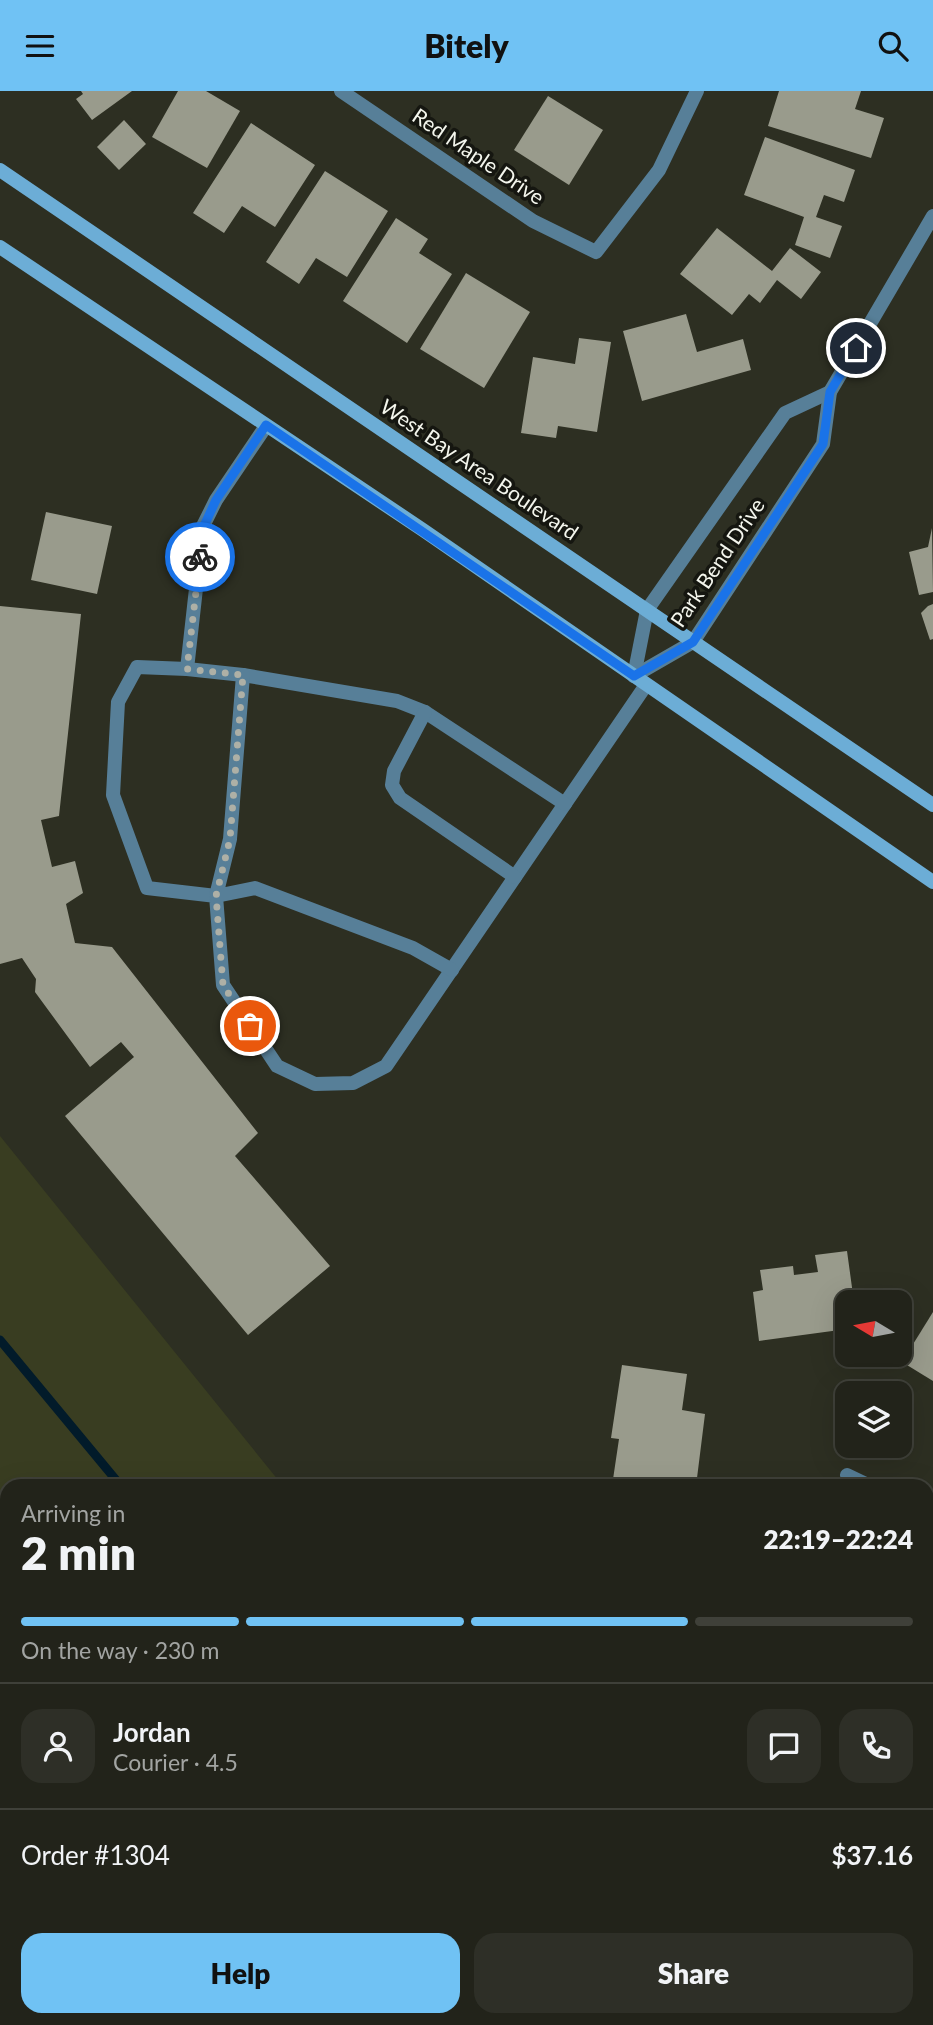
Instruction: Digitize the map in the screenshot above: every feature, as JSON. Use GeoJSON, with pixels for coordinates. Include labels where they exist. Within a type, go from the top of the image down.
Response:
{"type":"FeatureCollection","features":[{"type":"Feature","properties":{"kind":"main road","name":"West Bay Area Boulevard"},"geometry":{"type":"LineString","coordinates":[[0,170],[933,806]]}},
{"type":"Feature","properties":{"kind":"main road"},"geometry":{"type":"LineString","coordinates":[[0,247],[266,425],[933,882]]}},
{"type":"Feature","properties":{"kind":"street","name":"Red Maple Drive"},"geometry":{"type":"LineString","coordinates":[[341,91],[533,221],[596,252],[659,170],[698,91]]}},
{"type":"Feature","properties":{"kind":"street","name":"Park Bend Drive"},"geometry":{"type":"LineString","coordinates":[[640,680],[693,642],[823,444],[830,392],[933,216]]}},
{"type":"Feature","properties":{"kind":"street","name":"Park Bend Drive"},"geometry":{"type":"LineString","coordinates":[[640,680],[647,610],[785,414],[830,392]]}},
{"type":"Feature","properties":{"kind":"street"},"geometry":{"type":"LineString","coordinates":[[187,669],[204,526],[216,500],[266,425]]}},
{"type":"Feature","properties":{"kind":"street"},"geometry":{"type":"LineString","coordinates":[[452,970],[412,948],[255,888],[216,896],[147,888],[113,795],[118,702],[137,667],[243,675],[397,701],[425,712],[565,804]]}},
{"type":"Feature","properties":{"kind":"street"},"geometry":{"type":"LineString","coordinates":[[243,675],[230,839],[216,896],[223,985],[277,1066],[315,1084],[353,1083],[386,1066],[565,804],[640,680]]}},
{"type":"Feature","properties":{"kind":"street"},"geometry":{"type":"LineString","coordinates":[[425,712],[394,771],[391,785],[400,799],[515,877]]}},
{"type":"Feature","properties":{"kind":"street"},"geometry":{"type":"LineString","coordinates":[[848,1475],[856,1479]]}},
{"type":"Feature","properties":{"kind":"green space"},"geometry":{"type":"Polygon","coordinates":[[[0,1136],[277,1479],[0,1479],[0,1136]]]}},
{"type":"Feature","properties":{"kind":"building"},"geometry":{"type":"Polygon","coordinates":[[[81,91],[132,91],[92,120],[76,99],[83,94],[81,91]]]}},
{"type":"Feature","properties":{"kind":"building"},"geometry":{"type":"Polygon","coordinates":[[[178,91],[206,91],[240,111],[207,168],[152,137],[178,91]]]}},
{"type":"Feature","properties":{"kind":"building"},"geometry":{"type":"Polygon","coordinates":[[[779,91],[861,91],[855,109],[884,118],[871,158],[768,126],[779,91]]]}},
{"type":"Feature","properties":{"kind":"building"},"geometry":{"type":"Polygon","coordinates":[[[548,96],[603,130],[569,185],[514,150],[548,96]]]}},
{"type":"Feature","properties":{"kind":"building"},"geometry":{"type":"Polygon","coordinates":[[[124,120],[146,144],[119,170],[97,147],[124,120]]]}},
{"type":"Feature","properties":{"kind":"building"},"geometry":{"type":"Polygon","coordinates":[[[251,123],[315,165],[275,227],[242,206],[224,233],[193,213],[251,123]]]}},
{"type":"Feature","properties":{"kind":"building"},"geometry":{"type":"Polygon","coordinates":[[[765,137],[855,170],[844,202],[824,195],[816,217],[842,226],[830,258],[795,245],[804,217],[744,195],[765,137]]]}},
{"type":"Feature","properties":{"kind":"building"},"geometry":{"type":"Polygon","coordinates":[[[325,171],[388,211],[347,277],[316,258],[299,284],[266,262],[325,171]]]}},
{"type":"Feature","properties":{"kind":"building"},"geometry":{"type":"Polygon","coordinates":[[[396,218],[428,239],[419,253],[452,274],[407,343],[343,301],[396,218]]]}},
{"type":"Feature","properties":{"kind":"building"},"geometry":{"type":"Polygon","coordinates":[[[717,228],[772,271],[790,248],[821,272],[801,299],[777,280],[760,303],[749,294],[732,315],[680,274],[717,228]]]}},
{"type":"Feature","properties":{"kind":"building"},"geometry":{"type":"Polygon","coordinates":[[[466,273],[530,312],[484,388],[420,349],[466,273]]]}},
{"type":"Feature","properties":{"kind":"building"},"geometry":{"type":"Polygon","coordinates":[[[686,314],[697,352],[743,339],[751,370],[642,401],[623,331],[686,314]]]}},
{"type":"Feature","properties":{"kind":"building"},"geometry":{"type":"Polygon","coordinates":[[[579,338],[611,342],[597,432],[558,426],[556,438],[521,433],[533,357],[575,364],[579,338]]]}},
{"type":"Feature","properties":{"kind":"building"},"geometry":{"type":"Polygon","coordinates":[[[46,512],[112,526],[97,594],[31,580],[46,512]]]}},
{"type":"Feature","properties":{"kind":"building"},"geometry":{"type":"Polygon","coordinates":[[[932,528],[933,592],[919,595],[909,552],[928,547],[932,528]]]}},
{"type":"Feature","properties":{"kind":"building"},"geometry":{"type":"Polygon","coordinates":[[[933,604],[933,639],[930,640],[921,613],[933,604]]]}},
{"type":"Feature","properties":{"kind":"building"},"geometry":{"type":"Polygon","coordinates":[[[0,606],[81,614],[59,816],[41,820],[52,867],[75,861],[83,893],[66,904],[75,943],[112,947],[258,1133],[235,1156],[330,1266],[248,1335],[65,1116],[134,1057],[121,1042],[90,1067],[35,992],[36,979],[22,958],[0,964],[0,606]]]}},
{"type":"Feature","properties":{"kind":"building"},"geometry":{"type":"Polygon","coordinates":[[[847,1251],[852,1290],[835,1290],[835,1331],[759,1341],[753,1292],[763,1290],[760,1270],[793,1266],[794,1275],[818,1272],[815,1255],[847,1251]]]}},
{"type":"Feature","properties":{"kind":"building"},"geometry":{"type":"Polygon","coordinates":[[[933,1312],[933,1381],[910,1367],[912,1346],[933,1312]]]}},
{"type":"Feature","properties":{"kind":"building"},"geometry":{"type":"Polygon","coordinates":[[[622,1365],[687,1374],[682,1410],[705,1414],[697,1479],[613,1479],[619,1439],[611,1438],[622,1365]]]}},
{"type":"Feature","properties":{"kind":"waterway"},"geometry":{"type":"LineString","coordinates":[[0,1340],[115,1479]]}},
{"type":"Feature","properties":{"kind":"way so far"},"geometry":{"type":"LineString","coordinates":[[200,557],[187,669],[243,675],[230,839],[216,896],[223,985],[250,1026]]}},
{"type":"Feature","properties":{"kind":"route"},"geometry":{"type":"LineString","coordinates":[[200,557],[204,526],[216,500],[266,425],[634,676],[693,642],[823,444],[830,392],[856,348]]}}]}
